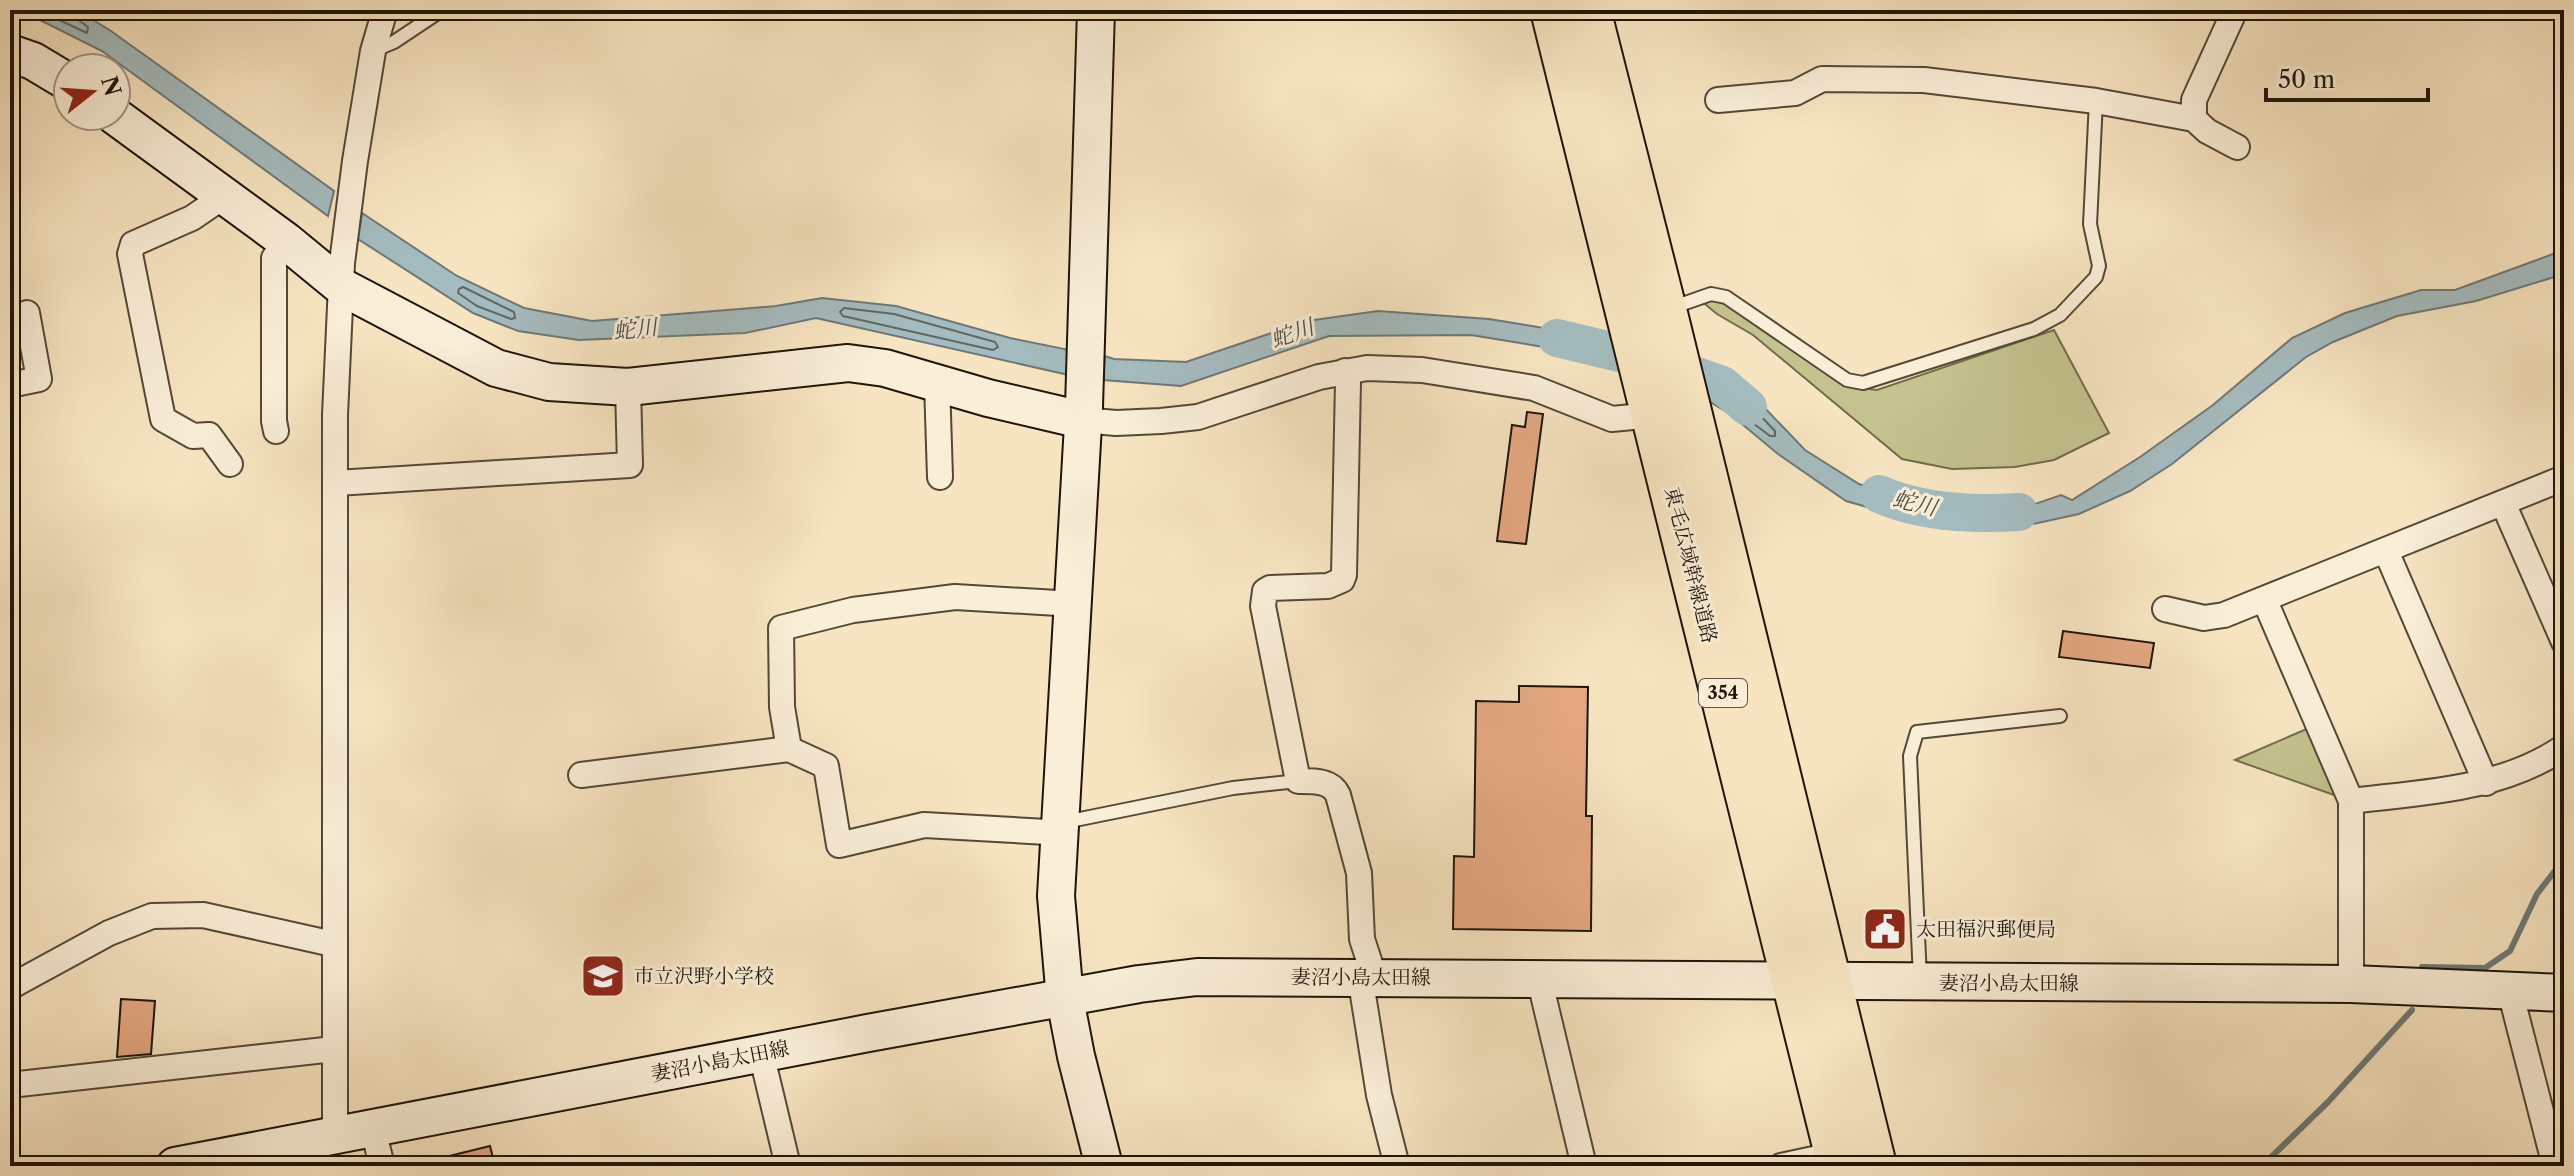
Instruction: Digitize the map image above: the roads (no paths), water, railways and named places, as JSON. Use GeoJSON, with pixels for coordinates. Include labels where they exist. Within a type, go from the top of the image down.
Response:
{"type":"FeatureCollection","features":[{"type":"Feature","properties":{"kind":"highway","name":"東毛広域幹線道路"},"geometry":{"type":"LineString","coordinates":[[1553,10],[1652,313]]}},
{"type":"Feature","properties":{"kind":"highway","name":"東毛広域幹線道路"},"geometry":{"type":"LineString","coordinates":[[1588,10],[1652,313],[1666,416],[1811,982],[1850,1162]]}},
{"type":"Feature","properties":{"kind":"main road"},"geometry":{"type":"LineString","coordinates":[[1096,10],[1083,414],[1056,896],[1065,999],[1104,1166]]}},
{"type":"Feature","properties":{"kind":"main road"},"geometry":{"type":"LineString","coordinates":[[10,53],[52,72]]}},
{"type":"Feature","properties":{"kind":"main road"},"geometry":{"type":"LineString","coordinates":[[132,128],[286,241],[496,368],[549,382],[628,387],[830,363],[885,368],[1049,414],[1083,414]]}},
{"type":"Feature","properties":{"kind":"main road","name":"妻沼小島太田線"},"geometry":{"type":"LineString","coordinates":[[175,1166],[761,1053],[1139,984],[1197,977],[2351,984],[2564,993]]}},
{"type":"Feature","properties":{"kind":"street"},"geometry":{"type":"LineString","coordinates":[[335,1136],[335,415],[342,275],[354,168],[373,51],[385,10]]}},
{"type":"Feature","properties":{"kind":"street"},"geometry":{"type":"LineString","coordinates":[[2194,119],[2194,100],[2235,10]]}},
{"type":"Feature","properties":{"kind":"street"},"geometry":{"type":"LineString","coordinates":[[1718,100],[1795,93],[1822,79],[1924,80],[2096,101],[2194,119],[2207,131],[2237,147]]}},
{"type":"Feature","properties":{"kind":"street"},"geometry":{"type":"LineString","coordinates":[[216,190],[214,203],[192,218],[133,244],[130,254],[163,419],[193,436],[209,435],[230,464]]}},
{"type":"Feature","properties":{"kind":"street"},"geometry":{"type":"LineString","coordinates":[[276,431],[274,258],[286,241]]}},
{"type":"Feature","properties":{"kind":"street"},"geometry":{"type":"LineString","coordinates":[[10,385],[39,379],[27,313]]}},
{"type":"Feature","properties":{"kind":"street"},"geometry":{"type":"LineString","coordinates":[[1083,414],[1116,423],[1198,417],[1345,371],[1385,368],[1482,378],[1534,388],[1612,419],[1666,416]]}},
{"type":"Feature","properties":{"kind":"street"},"geometry":{"type":"LineString","coordinates":[[1345,371],[1348,382],[1344,575],[1342,580],[1328,586],[1277,586],[1265,591],[1263,599],[1298,781],[1328,784],[1335,788],[1359,873],[1362,939],[1379,1095],[1397,1166]]}},
{"type":"Feature","properties":{"kind":"street"},"geometry":{"type":"LineString","coordinates":[[937,383],[940,477]]}},
{"type":"Feature","properties":{"kind":"street"},"geometry":{"type":"LineString","coordinates":[[336,483],[630,465],[628,387]]}},
{"type":"Feature","properties":{"kind":"street"},"geometry":{"type":"LineString","coordinates":[[2165,609],[2204,618],[2224,615],[2564,478]]}},
{"type":"Feature","properties":{"kind":"street"},"geometry":{"type":"LineString","coordinates":[[2503,503],[2564,642]]}},
{"type":"Feature","properties":{"kind":"street"},"geometry":{"type":"LineString","coordinates":[[2386,551],[2486,783]]}},
{"type":"Feature","properties":{"kind":"street"},"geometry":{"type":"LineString","coordinates":[[789,749],[782,707],[781,628],[853,610],[955,597],[1074,604]]}},
{"type":"Feature","properties":{"kind":"street"},"geometry":{"type":"LineString","coordinates":[[2265,601],[2351,801],[2351,984]]}},
{"type":"Feature","properties":{"kind":"street"},"geometry":{"type":"LineString","coordinates":[[2351,801],[2486,783],[2551,756],[2564,747]]}},
{"type":"Feature","properties":{"kind":"street"},"geometry":{"type":"LineString","coordinates":[[581,775],[789,749],[826,766],[839,845],[924,825],[1047,832],[1059,822]]}},
{"type":"Feature","properties":{"kind":"street"},"geometry":{"type":"LineString","coordinates":[[10,987],[109,933],[152,916],[203,915],[333,944]]}},
{"type":"Feature","properties":{"kind":"street"},"geometry":{"type":"LineString","coordinates":[[1539,978],[1584,1166]]}},
{"type":"Feature","properties":{"kind":"street"},"geometry":{"type":"LineString","coordinates":[[2510,991],[2555,1166]]}},
{"type":"Feature","properties":{"kind":"street"},"geometry":{"type":"LineString","coordinates":[[10,1085],[334,1049]]}},
{"type":"Feature","properties":{"kind":"street"},"geometry":{"type":"LineString","coordinates":[[761,1053],[788,1166]]}},
{"type":"Feature","properties":{"kind":"street"},"geometry":{"type":"LineString","coordinates":[[373,1129],[382,1166]]}},
{"type":"Feature","properties":{"kind":"street"},"geometry":{"type":"LineString","coordinates":[[1781,1166],[1850,1162]]}},
{"type":"Feature","properties":{"kind":"lane"},"geometry":{"type":"LineString","coordinates":[[373,51],[394,42],[442,10]]}},
{"type":"Feature","properties":{"kind":"lane"},"geometry":{"type":"LineString","coordinates":[[1652,313],[1711,294],[1726,297],[1847,380],[1863,383],[2034,329],[2060,315],[2096,277],[2099,266],[2090,224],[2096,101]]}},
{"type":"Feature","properties":{"kind":"lane"},"geometry":{"type":"LineString","coordinates":[[1920,983],[1910,756],[1917,732],[2060,716]]}},
{"type":"Feature","properties":{"kind":"lane"},"geometry":{"type":"LineString","coordinates":[[1059,822],[1072,822],[1233,788],[1298,781]]}},
{"type":"Feature","properties":{"kind":"water"},"geometry":{"type":"Polygon","coordinates":[[[10,10],[77,10],[111,31],[334,191],[328,216],[132,73],[132,52],[103,52],[30,15],[10,10]]]}},
{"type":"Feature","properties":{"kind":"water"},"geometry":{"type":"Polygon","coordinates":[[[362,213],[457,276],[524,308],[592,321],[776,306],[822,298],[896,306],[1010,338],[1074,351],[1073,376],[816,318],[745,333],[579,340],[518,331],[473,313],[358,239],[362,213]]]}},
{"type":"Feature","properties":{"kind":"water"},"geometry":{"type":"Polygon","coordinates":[[[2564,250],[2564,274],[2476,301],[2397,316],[2333,342],[2306,357],[2172,464],[2130,491],[2079,514],[2010,529],[1944,529],[1846,501],[1712,403],[1703,363],[1761,404],[1805,450],[1859,484],[1925,507],[1976,515],[2026,507],[2061,495],[2072,500],[2213,405],[2292,338],[2345,313],[2421,290],[2455,290],[2564,250]]]}},
{"type":"Feature","properties":{"kind":"water"},"geometry":{"type":"Polygon","coordinates":[[[1378,311],[1489,319],[1605,338],[1610,358],[1471,335],[1329,336],[1181,386],[1103,380],[1105,356],[1186,362],[1307,321],[1378,311]]]}},
{"type":"Feature","properties":{"kind":"waterway","name":"蛇川"},"geometry":{"type":"LineString","coordinates":[[1557,338],[1657,362],[1722,385],[1748,407]]}},
{"type":"Feature","properties":{"kind":"waterway","name":"蛇川"},"geometry":{"type":"LineString","coordinates":[[1879,494],[1930,509],[2019,512]]}},
{"type":"Feature","properties":{"kind":"waterway"},"geometry":{"type":"LineString","coordinates":[[2422,967],[2485,968],[2510,951],[2537,894],[2564,859]]}},
{"type":"Feature","properties":{"kind":"waterway"},"geometry":{"type":"LineString","coordinates":[[2262,1166],[2328,1102],[2412,1010]]}},
{"type":"Feature","properties":{"kind":"place","name":"太田福沢郵便局"},"geometry":{"type":"Point","coordinates":[1885,929]}},
{"type":"Feature","properties":{"kind":"place","name":"市立沢野小学校"},"geometry":{"type":"Point","coordinates":[603,976]}}]}
